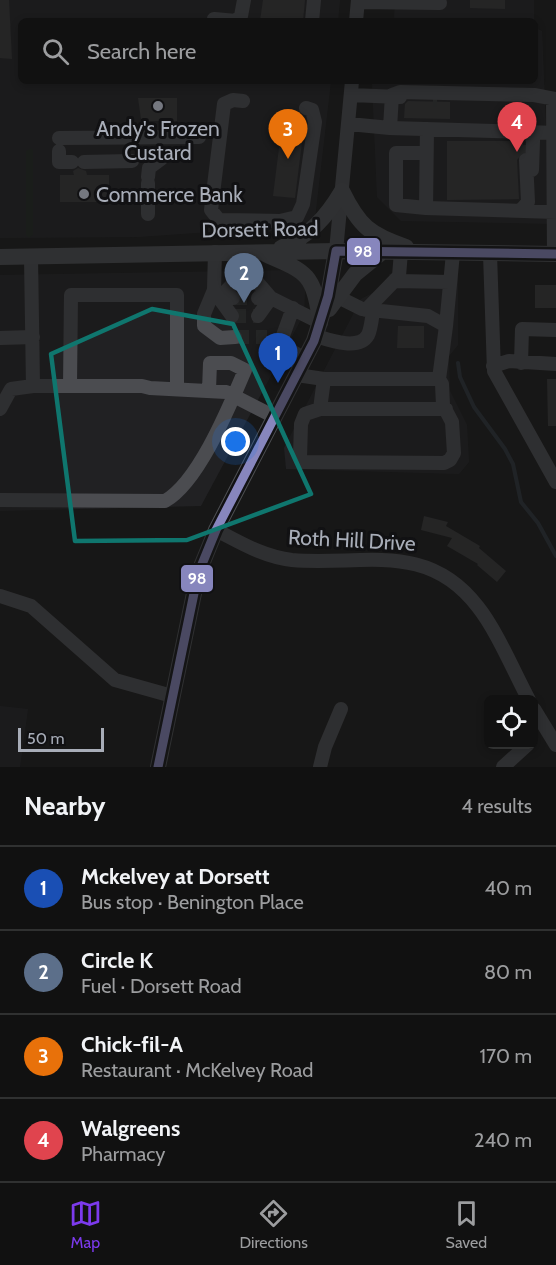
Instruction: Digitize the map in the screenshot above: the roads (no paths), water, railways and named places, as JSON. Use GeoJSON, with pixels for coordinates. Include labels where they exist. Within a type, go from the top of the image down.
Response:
{"type":"FeatureCollection","features":[{"type":"Feature","properties":{"kind":"main road"},"geometry":{"type":"LineString","coordinates":[[266,252],[297,241],[317,227],[342,191],[362,225],[379,238],[422,252]]}},
{"type":"Feature","properties":{"kind":"main road"},"geometry":{"type":"LineString","coordinates":[[318,329],[336,251]]}},
{"type":"Feature","properties":{"kind":"main road","name":"Dorsett Road"},"geometry":{"type":"LineString","coordinates":[[0,257],[336,251],[555,254]]}},
{"type":"Feature","properties":{"kind":"main road"},"geometry":{"type":"LineString","coordinates":[[266,252],[301,269],[311,281],[318,329]]}},
{"type":"Feature","properties":{"kind":"main road"},"geometry":{"type":"LineString","coordinates":[[158,767],[198,574],[216,530],[297,375],[318,329],[338,297],[367,262],[382,252]]}},
{"type":"Feature","properties":{"kind":"street"},"geometry":{"type":"LineString","coordinates":[[239,18],[244,0]]}},
{"type":"Feature","properties":{"kind":"street"},"geometry":{"type":"LineString","coordinates":[[312,18],[314,0]]}},
{"type":"Feature","properties":{"kind":"street"},"geometry":{"type":"LineString","coordinates":[[356,18],[358,1],[440,3]]}},
{"type":"Feature","properties":{"kind":"street"},"geometry":{"type":"LineString","coordinates":[[336,251],[349,124],[348,85],[406,99],[447,100],[458,94]]}},
{"type":"Feature","properties":{"kind":"street"},"geometry":{"type":"LineString","coordinates":[[392,95],[400,92],[534,95],[554,99],[555,254]]}},
{"type":"Feature","properties":{"kind":"street"},"geometry":{"type":"LineString","coordinates":[[390,128],[392,95]]}},
{"type":"Feature","properties":{"kind":"street"},"geometry":{"type":"LineString","coordinates":[[243,101],[227,101],[224,104],[211,210],[219,220],[280,221],[297,217],[303,204],[315,122],[312,110],[306,108]]}},
{"type":"Feature","properties":{"kind":"street"},"geometry":{"type":"LineString","coordinates":[[349,124],[528,139],[555,133]]}},
{"type":"Feature","properties":{"kind":"street"},"geometry":{"type":"LineString","coordinates":[[426,208],[427,129]]}},
{"type":"Feature","properties":{"kind":"street"},"geometry":{"type":"LineString","coordinates":[[132,161],[59,162],[59,144],[199,137]]}},
{"type":"Feature","properties":{"kind":"street"},"geometry":{"type":"LineString","coordinates":[[528,139],[533,141],[533,168],[528,177]]}},
{"type":"Feature","properties":{"kind":"street"},"geometry":{"type":"LineString","coordinates":[[426,153],[396,153],[396,205],[555,212]]}},
{"type":"Feature","properties":{"kind":"street"},"geometry":{"type":"LineString","coordinates":[[148,214],[149,168],[161,159]]}},
{"type":"Feature","properties":{"kind":"street"},"geometry":{"type":"LineString","coordinates":[[521,210],[528,202],[526,160]]}},
{"type":"Feature","properties":{"kind":"street"},"geometry":{"type":"LineString","coordinates":[[215,252],[232,316]]}},
{"type":"Feature","properties":{"kind":"street"},"geometry":{"type":"LineString","coordinates":[[264,298],[292,308],[338,342],[356,342],[364,339],[368,334],[370,310],[396,281],[400,273],[400,252]]}},
{"type":"Feature","properties":{"kind":"street"},"geometry":{"type":"LineString","coordinates":[[446,409],[320,409],[305,414],[301,424],[300,457],[303,462],[444,463],[450,460],[454,453],[452,422],[446,409],[439,379],[453,253]]}},
{"type":"Feature","properties":{"kind":"street"},"geometry":{"type":"LineString","coordinates":[[490,254],[494,371],[555,477]]}},
{"type":"Feature","properties":{"kind":"street"},"geometry":{"type":"LineString","coordinates":[[31,257],[33,386]]}},
{"type":"Feature","properties":{"kind":"street"},"geometry":{"type":"LineString","coordinates":[[396,281],[450,282]]}},
{"type":"Feature","properties":{"kind":"street"},"geometry":{"type":"LineString","coordinates":[[258,284],[264,298],[258,316]]}},
{"type":"Feature","properties":{"kind":"street"},"geometry":{"type":"LineString","coordinates":[[224,292],[204,314],[204,326],[220,338],[235,337]]}},
{"type":"Feature","properties":{"kind":"street"},"geometry":{"type":"LineString","coordinates":[[70,385],[71,295],[177,295],[177,389]]}},
{"type":"Feature","properties":{"kind":"street"},"geometry":{"type":"LineString","coordinates":[[338,297],[370,310],[428,316],[446,326]]}},
{"type":"Feature","properties":{"kind":"street"},"geometry":{"type":"LineString","coordinates":[[292,308],[274,339],[305,358]]}},
{"type":"Feature","properties":{"kind":"street"},"geometry":{"type":"LineString","coordinates":[[521,363],[522,329],[556,330]]}},
{"type":"Feature","properties":{"kind":"street"},"geometry":{"type":"LineString","coordinates":[[0,338],[33,337]]}},
{"type":"Feature","properties":{"kind":"street"},"geometry":{"type":"LineString","coordinates":[[493,366],[510,361],[556,364]]}},
{"type":"Feature","properties":{"kind":"street"},"geometry":{"type":"LineString","coordinates":[[0,500],[165,501],[185,482],[216,435],[245,369],[231,363],[210,363],[209,390]]}},
{"type":"Feature","properties":{"kind":"street"},"geometry":{"type":"LineString","coordinates":[[297,375],[324,379],[439,379]]}},
{"type":"Feature","properties":{"kind":"street"},"geometry":{"type":"LineString","coordinates":[[320,409],[324,379]]}},
{"type":"Feature","properties":{"kind":"street"},"geometry":{"type":"LineString","coordinates":[[0,409],[11,389],[70,385],[209,390],[234,396],[274,417]]}},
{"type":"Feature","properties":{"kind":"street","name":"Roth Hill Drive"},"geometry":{"type":"LineString","coordinates":[[216,530],[266,555],[292,560],[401,560],[431,567],[456,584],[479,607],[527,695]]}},
{"type":"Feature","properties":{"kind":"street"},"geometry":{"type":"LineString","coordinates":[[0,596],[31,606],[115,680],[172,696]]}},
{"type":"Feature","properties":{"kind":"street"},"geometry":{"type":"LineString","coordinates":[[321,767],[325,747],[341,709]]}},
{"type":"Feature","properties":{"kind":"street"},"geometry":{"type":"LineString","coordinates":[[538,717],[556,745]]}},
{"type":"Feature","properties":{"kind":"street"},"geometry":{"type":"LineString","coordinates":[[538,738],[546,732]]}},
{"type":"Feature","properties":{"kind":"street"},"geometry":{"type":"LineString","coordinates":[[503,767],[523,749]]}},
{"type":"Feature","properties":{"kind":"waterway"},"geometry":{"type":"LineString","coordinates":[[458,363],[460,377],[474,407],[505,449],[513,464],[521,502],[538,523],[556,556]]}},
{"type":"Feature","properties":{"kind":"tunnel"},"geometry":{"type":"LineString","coordinates":[[525,145],[526,160]]}},
{"type":"Feature","properties":{"kind":"tunnel"},"geometry":{"type":"LineString","coordinates":[[233,284],[258,283]]}},
{"type":"Feature","properties":{"kind":"tunnel"},"geometry":{"type":"LineString","coordinates":[[233,298],[258,298]]}},
{"type":"Feature","properties":{"kind":"tunnel"},"geometry":{"type":"LineString","coordinates":[[232,316],[258,316]]}},
{"type":"Feature","properties":{"kind":"tunnel"},"geometry":{"type":"LineString","coordinates":[[235,337],[267,337]]}},
{"type":"Feature","properties":{"kind":"place","name":"Andy's Frozen Custard"},"geometry":{"type":"Point","coordinates":[158,106]}},
{"type":"Feature","properties":{"kind":"place","name":"Walgreens"},"geometry":{"type":"Point","coordinates":[517,152]}},
{"type":"Feature","properties":{"kind":"place","name":"Chick-fil-A"},"geometry":{"type":"Point","coordinates":[288,159]}},
{"type":"Feature","properties":{"kind":"place","name":"Commerce Bank"},"geometry":{"type":"Point","coordinates":[84,194]}},
{"type":"Feature","properties":{"kind":"place","name":"Circle K"},"geometry":{"type":"Point","coordinates":[244,303]}},
{"type":"Feature","properties":{"kind":"place","name":"Mckelvey at Dorsett"},"geometry":{"type":"Point","coordinates":[278,383]}}]}
